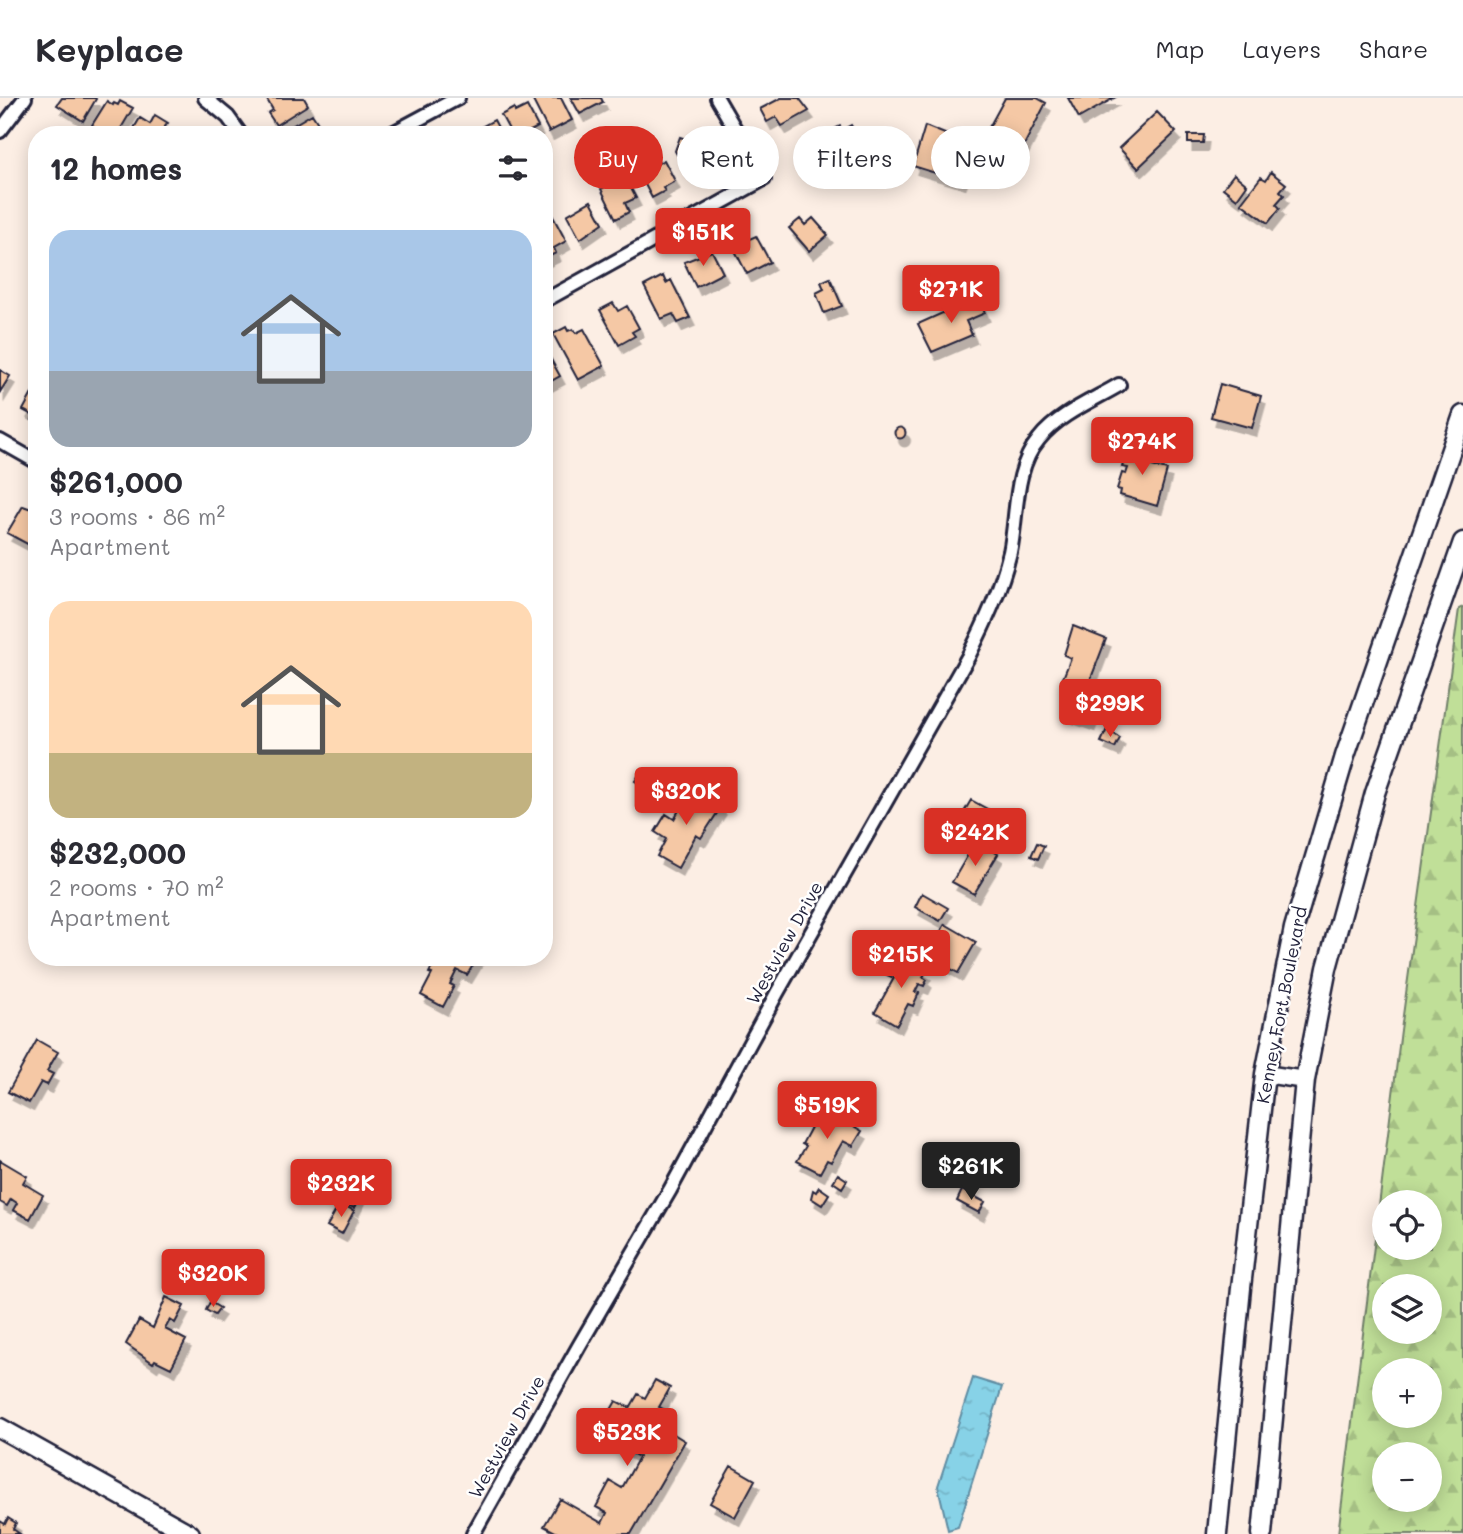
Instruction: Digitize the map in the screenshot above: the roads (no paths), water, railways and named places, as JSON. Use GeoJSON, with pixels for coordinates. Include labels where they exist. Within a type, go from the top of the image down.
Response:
{"type":"FeatureCollection","features":[{"type":"Feature","properties":{"kind":"main road","name":"Kenney Fort Boulevard"},"geometry":{"type":"LineString","coordinates":[[1217,1534],[1265,1074],[1294,928],[1345,756],[1463,415]]}},
{"type":"Feature","properties":{"kind":"main road","name":"Kenney Fort Boulevard"},"geometry":{"type":"LineString","coordinates":[[1262,1534],[1305,1080],[1327,968],[1375,793],[1463,542]]}},
{"type":"Feature","properties":{"kind":"main road"},"geometry":{"type":"LineString","coordinates":[[0,1428],[190,1534]]}},
{"type":"Feature","properties":{"kind":"street"},"geometry":{"type":"LineString","coordinates":[[2,124],[25,98]]}},
{"type":"Feature","properties":{"kind":"street"},"geometry":{"type":"LineString","coordinates":[[205,98],[234,126]]}},
{"type":"Feature","properties":{"kind":"street"},"geometry":{"type":"LineString","coordinates":[[406,126],[458,98]]}},
{"type":"Feature","properties":{"kind":"street"},"geometry":{"type":"LineString","coordinates":[[553,295],[764,179],[718,98]]}},
{"type":"Feature","properties":{"kind":"street","name":"Westview Drive"},"geometry":{"type":"LineString","coordinates":[[473,1534],[670,1190],[777,993],[968,657],[989,616],[1002,581],[1010,550],[1020,483],[1029,453],[1049,428],[1119,385]]}},
{"type":"Feature","properties":{"kind":"street"},"geometry":{"type":"LineString","coordinates":[[0,441],[28,457]]}},
{"type":"Feature","properties":{"kind":"street"},"geometry":{"type":"LineString","coordinates":[[1265,1074],[1305,1080]]}},
{"type":"Feature","properties":{"kind":"water"},"geometry":{"type":"Polygon","coordinates":[[[973,1378],[1002,1387],[958,1527],[948,1530],[938,1486],[973,1378]]]}}]}
